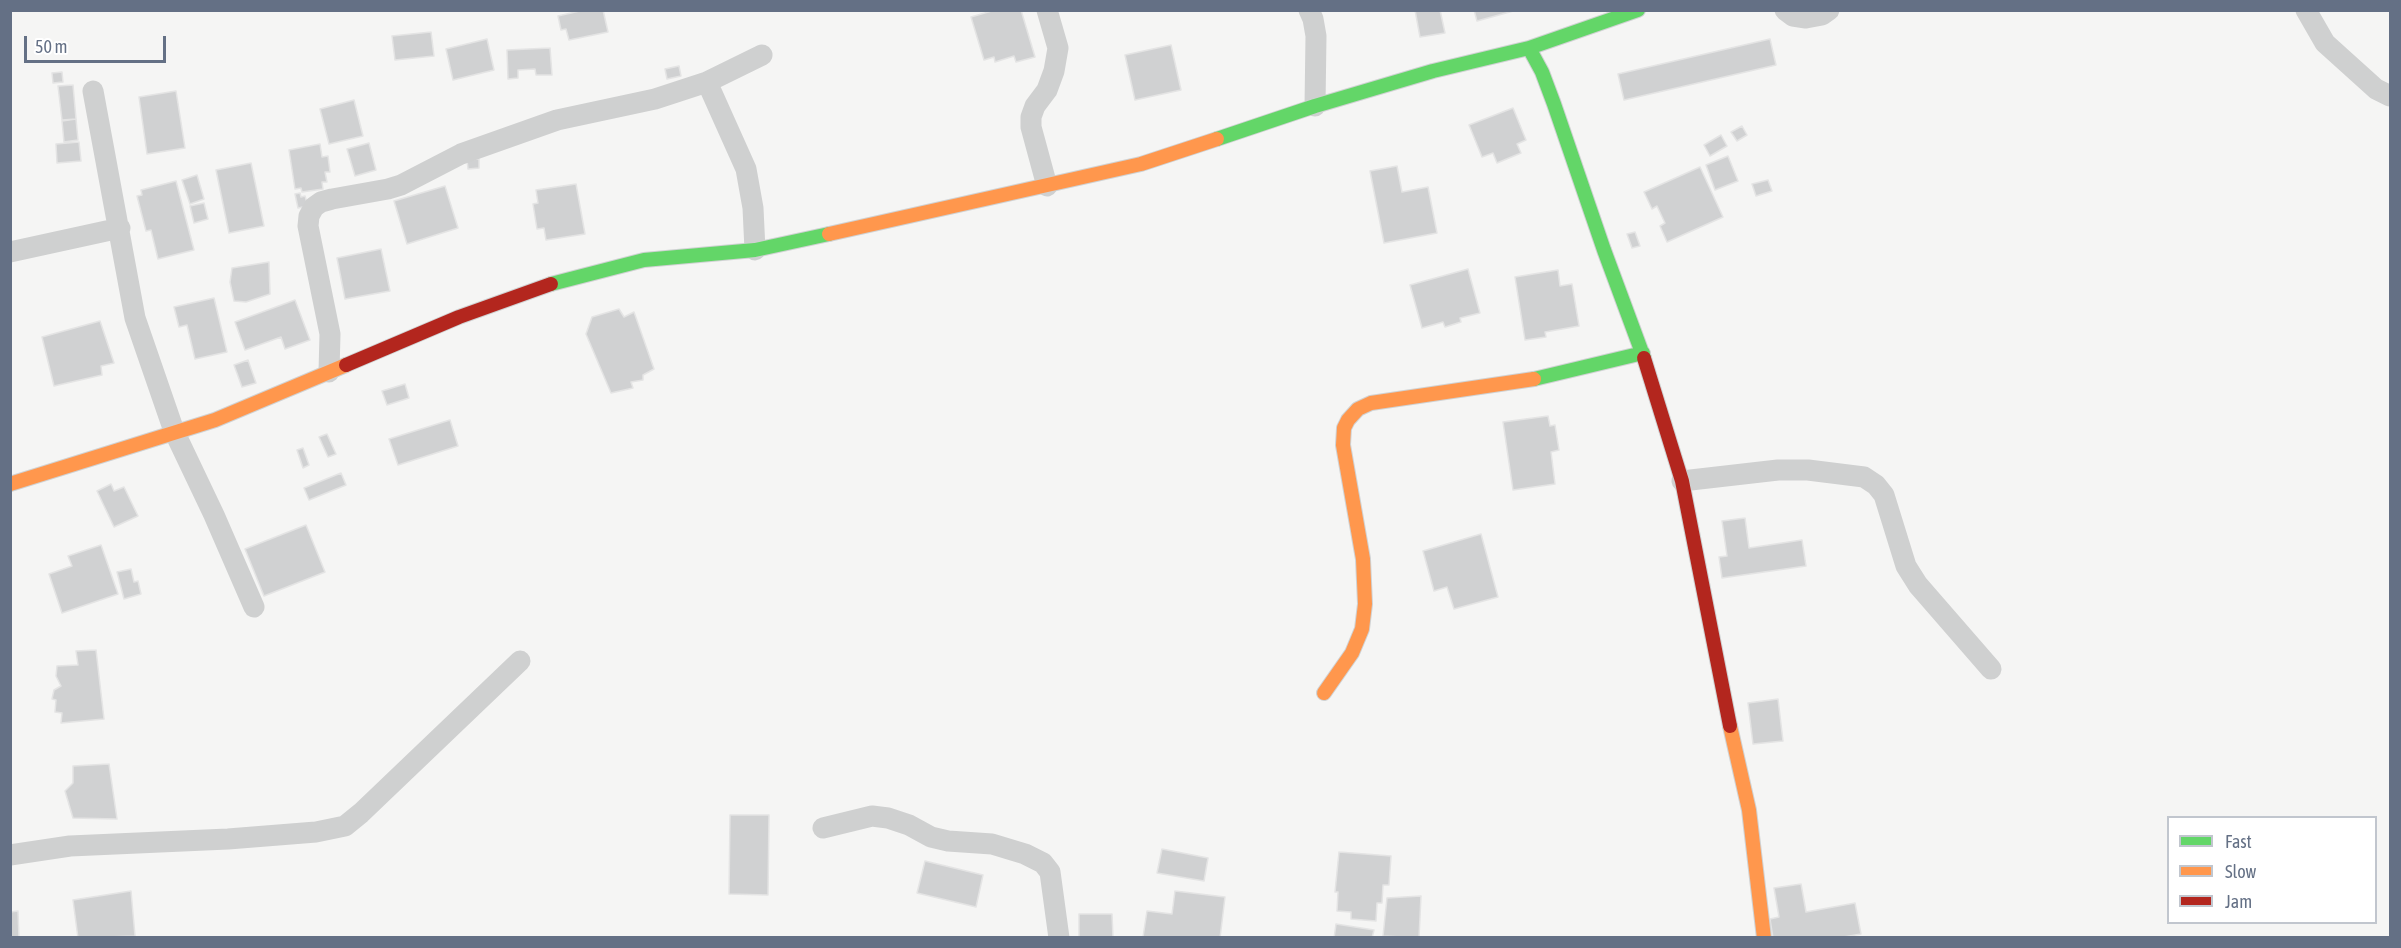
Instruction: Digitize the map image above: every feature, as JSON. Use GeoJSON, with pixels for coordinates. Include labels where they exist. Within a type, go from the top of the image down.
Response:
{"type":"FeatureCollection","features":[{"type":"Feature","properties":{"kind":"street"},"geometry":{"type":"LineString","coordinates":[[1047,10],[1058,48],[1054,71],[1047,90],[1035,106],[1031,117],[1031,128],[1047,186]]}},
{"type":"Feature","properties":{"kind":"street"},"geometry":{"type":"LineString","coordinates":[[1309,10],[1316,36],[1315,106]]}},
{"type":"Feature","properties":{"kind":"street"},"geometry":{"type":"LineString","coordinates":[[10,484],[215,420],[459,317],[568,278],[644,260],[755,250],[1141,164],[1315,106],[1433,70],[1529,48],[1638,10]]}},
{"type":"Feature","properties":{"kind":"street"},"geometry":{"type":"LineString","coordinates":[[1785,10],[1793,16],[1806,18],[1822,15],[1829,10]]}},
{"type":"Feature","properties":{"kind":"street"},"geometry":{"type":"LineString","coordinates":[[2306,10],[2325,43],[2376,89],[2391,96]]}},
{"type":"Feature","properties":{"kind":"street"},"geometry":{"type":"LineString","coordinates":[[1529,48],[1542,72],[1554,104],[1604,250],[1643,353],[1682,481],[1719,680],[1749,810],[1764,938]]}},
{"type":"Feature","properties":{"kind":"street"},"geometry":{"type":"LineString","coordinates":[[329,372],[328,325],[308,226],[309,216],[314,207],[332,199],[401,185],[461,154],[557,120],[655,99],[707,82],[762,55]]}},
{"type":"Feature","properties":{"kind":"street"},"geometry":{"type":"LineString","coordinates":[[707,82],[746,169],[753,208],[755,250]]}},
{"type":"Feature","properties":{"kind":"street"},"geometry":{"type":"LineString","coordinates":[[93,91],[135,318],[174,431],[214,514],[254,607]]}},
{"type":"Feature","properties":{"kind":"street"},"geometry":{"type":"LineString","coordinates":[[10,252],[120,228]]}},
{"type":"Feature","properties":{"kind":"street"},"geometry":{"type":"LineString","coordinates":[[1324,693],[1352,653],[1362,629],[1365,604],[1363,559],[1343,445],[1344,428],[1358,409],[1371,402],[1528,380],[1643,353]]}},
{"type":"Feature","properties":{"kind":"street"},"geometry":{"type":"LineString","coordinates":[[1682,481],[1808,470],[1864,477],[1876,485],[1884,495],[1906,566],[1918,585],[1991,669]]}},
{"type":"Feature","properties":{"kind":"street"},"geometry":{"type":"LineString","coordinates":[[10,855],[70,846],[228,839],[315,832],[345,826],[520,661]]}},
{"type":"Feature","properties":{"kind":"street"},"geometry":{"type":"LineString","coordinates":[[823,828],[872,816],[888,818],[909,825],[931,837],[948,841],[992,844],[1025,854],[1043,864],[1050,872],[1059,938]]}},
{"type":"Feature","properties":{"kind":"building"},"geometry":{"type":"Polygon","coordinates":[[[584,10],[603,10],[608,32],[569,40],[566,29],[561,30],[558,16],[584,10]]]}},
{"type":"Feature","properties":{"kind":"building"},"geometry":{"type":"Polygon","coordinates":[[[995,10],[1021,10],[1035,57],[1016,62],[1014,56],[995,62],[994,57],[984,60],[971,17],[995,10]]]}},
{"type":"Feature","properties":{"kind":"building"},"geometry":{"type":"Polygon","coordinates":[[[1415,10],[1440,10],[1445,33],[1420,37],[1415,10]]]}},
{"type":"Feature","properties":{"kind":"building"},"geometry":{"type":"Polygon","coordinates":[[[1474,10],[1517,10],[1477,21],[1474,10]]]}},
{"type":"Feature","properties":{"kind":"building"},"geometry":{"type":"Polygon","coordinates":[[[431,32],[434,56],[395,60],[392,36],[431,32]]]}},
{"type":"Feature","properties":{"kind":"building"},"geometry":{"type":"Polygon","coordinates":[[[487,39],[494,70],[453,80],[446,49],[487,39]]]}},
{"type":"Feature","properties":{"kind":"building"},"geometry":{"type":"Polygon","coordinates":[[[1770,39],[1776,65],[1624,100],[1618,74],[1770,39]]]}},
{"type":"Feature","properties":{"kind":"building"},"geometry":{"type":"Polygon","coordinates":[[[1171,45],[1181,90],[1135,100],[1125,55],[1171,45]]]}},
{"type":"Feature","properties":{"kind":"building"},"geometry":{"type":"Polygon","coordinates":[[[550,48],[552,75],[536,75],[535,69],[518,70],[518,78],[508,79],[507,50],[550,48]]]}},
{"type":"Feature","properties":{"kind":"building"},"geometry":{"type":"Polygon","coordinates":[[[679,66],[681,76],[667,79],[665,69],[679,66]]]}},
{"type":"Feature","properties":{"kind":"building"},"geometry":{"type":"Polygon","coordinates":[[[62,72],[63,82],[53,83],[52,73],[62,72]]]}},
{"type":"Feature","properties":{"kind":"building"},"geometry":{"type":"Polygon","coordinates":[[[73,85],[76,119],[62,120],[58,86],[73,85]]]}},
{"type":"Feature","properties":{"kind":"building"},"geometry":{"type":"Polygon","coordinates":[[[176,91],[185,148],[147,154],[139,97],[176,91]]]}},
{"type":"Feature","properties":{"kind":"building"},"geometry":{"type":"Polygon","coordinates":[[[354,100],[363,136],[329,144],[320,109],[354,100]]]}},
{"type":"Feature","properties":{"kind":"building"},"geometry":{"type":"Polygon","coordinates":[[[1513,108],[1526,140],[1517,144],[1521,153],[1497,163],[1493,153],[1482,157],[1469,125],[1513,108]]]}},
{"type":"Feature","properties":{"kind":"building"},"geometry":{"type":"Polygon","coordinates":[[[76,119],[78,140],[64,142],[62,121],[76,119]]]}},
{"type":"Feature","properties":{"kind":"building"},"geometry":{"type":"Polygon","coordinates":[[[1742,126],[1747,135],[1737,141],[1731,132],[1742,126]]]}},
{"type":"Feature","properties":{"kind":"building"},"geometry":{"type":"Polygon","coordinates":[[[1721,135],[1727,146],[1710,156],[1704,145],[1721,135]]]}},
{"type":"Feature","properties":{"kind":"building"},"geometry":{"type":"Polygon","coordinates":[[[79,142],[81,161],[57,163],[56,144],[79,142]]]}},
{"type":"Feature","properties":{"kind":"building"},"geometry":{"type":"Polygon","coordinates":[[[369,143],[376,170],[355,176],[347,149],[369,143]]]}},
{"type":"Feature","properties":{"kind":"building"},"geometry":{"type":"Polygon","coordinates":[[[320,144],[322,157],[328,156],[330,172],[325,172],[327,182],[322,182],[323,189],[302,192],[301,188],[295,189],[289,150],[320,144]]]}},
{"type":"Feature","properties":{"kind":"building"},"geometry":{"type":"Polygon","coordinates":[[[1728,156],[1738,181],[1715,190],[1706,165],[1728,156]]]}},
{"type":"Feature","properties":{"kind":"building"},"geometry":{"type":"Polygon","coordinates":[[[479,159],[479,168],[468,169],[467,160],[479,159]]]}},
{"type":"Feature","properties":{"kind":"building"},"geometry":{"type":"Polygon","coordinates":[[[251,163],[264,226],[229,233],[216,170],[251,163]]]}},
{"type":"Feature","properties":{"kind":"building"},"geometry":{"type":"Polygon","coordinates":[[[1397,166],[1402,192],[1428,187],[1437,233],[1384,243],[1370,171],[1397,166]]]}},
{"type":"Feature","properties":{"kind":"building"},"geometry":{"type":"Polygon","coordinates":[[[1700,167],[1723,217],[1667,242],[1660,226],[1665,223],[1657,206],[1652,209],[1644,192],[1700,167]]]}},
{"type":"Feature","properties":{"kind":"building"},"geometry":{"type":"Polygon","coordinates":[[[197,175],[204,199],[190,204],[182,180],[197,175]]]}},
{"type":"Feature","properties":{"kind":"building"},"geometry":{"type":"Polygon","coordinates":[[[1768,180],[1772,191],[1756,196],[1752,184],[1768,180]]]}},
{"type":"Feature","properties":{"kind":"building"},"geometry":{"type":"Polygon","coordinates":[[[176,181],[194,250],[158,259],[151,230],[146,231],[137,196],[142,195],[141,190],[176,181]]]}},
{"type":"Feature","properties":{"kind":"building"},"geometry":{"type":"Polygon","coordinates":[[[576,184],[585,234],[546,240],[544,228],[537,229],[533,204],[538,203],[536,190],[576,184]]]}},
{"type":"Feature","properties":{"kind":"building"},"geometry":{"type":"Polygon","coordinates":[[[445,186],[458,228],[407,244],[394,201],[445,186]]]}},
{"type":"Feature","properties":{"kind":"building"},"geometry":{"type":"Polygon","coordinates":[[[300,193],[301,197],[305,196],[308,206],[298,208],[295,194],[300,193]]]}},
{"type":"Feature","properties":{"kind":"building"},"geometry":{"type":"Polygon","coordinates":[[[204,203],[208,219],[194,223],[190,206],[204,203]]]}},
{"type":"Feature","properties":{"kind":"building"},"geometry":{"type":"Polygon","coordinates":[[[1635,232],[1640,246],[1632,248],[1627,234],[1635,232]]]}},
{"type":"Feature","properties":{"kind":"building"},"geometry":{"type":"Polygon","coordinates":[[[381,249],[390,291],[345,299],[337,258],[381,249]]]}},
{"type":"Feature","properties":{"kind":"building"},"geometry":{"type":"Polygon","coordinates":[[[269,262],[270,294],[246,302],[234,301],[230,282],[232,268],[269,262]]]}},
{"type":"Feature","properties":{"kind":"building"},"geometry":{"type":"Polygon","coordinates":[[[1468,269],[1480,313],[1460,318],[1461,322],[1445,327],[1443,322],[1422,328],[1410,285],[1468,269]]]}},
{"type":"Feature","properties":{"kind":"building"},"geometry":{"type":"Polygon","coordinates":[[[1558,270],[1560,286],[1572,284],[1579,326],[1545,332],[1546,337],[1525,340],[1515,277],[1558,270]]]}},
{"type":"Feature","properties":{"kind":"building"},"geometry":{"type":"Polygon","coordinates":[[[214,298],[227,352],[195,359],[187,325],[179,327],[174,307],[214,298]]]}},
{"type":"Feature","properties":{"kind":"building"},"geometry":{"type":"Polygon","coordinates":[[[295,300],[310,340],[285,349],[281,337],[245,350],[235,322],[295,300]]]}},
{"type":"Feature","properties":{"kind":"building"},"geometry":{"type":"Polygon","coordinates":[[[619,309],[624,317],[634,312],[654,369],[643,375],[643,380],[631,382],[633,388],[611,393],[586,334],[592,317],[619,309]]]}},
{"type":"Feature","properties":{"kind":"building"},"geometry":{"type":"Polygon","coordinates":[[[100,321],[114,363],[101,366],[102,375],[54,386],[42,337],[100,321]]]}},
{"type":"Feature","properties":{"kind":"building"},"geometry":{"type":"Polygon","coordinates":[[[248,360],[256,383],[242,387],[234,365],[248,360]]]}},
{"type":"Feature","properties":{"kind":"building"},"geometry":{"type":"Polygon","coordinates":[[[405,384],[409,398],[387,405],[382,391],[405,384]]]}},
{"type":"Feature","properties":{"kind":"building"},"geometry":{"type":"Polygon","coordinates":[[[1548,416],[1550,426],[1555,425],[1559,450],[1551,452],[1555,484],[1513,490],[1503,422],[1548,416]]]}},
{"type":"Feature","properties":{"kind":"building"},"geometry":{"type":"Polygon","coordinates":[[[450,420],[458,446],[398,465],[389,439],[450,420]]]}},
{"type":"Feature","properties":{"kind":"building"},"geometry":{"type":"Polygon","coordinates":[[[327,434],[336,454],[328,457],[319,437],[327,434]]]}},
{"type":"Feature","properties":{"kind":"building"},"geometry":{"type":"Polygon","coordinates":[[[303,448],[309,465],[303,468],[297,450],[303,448]]]}},
{"type":"Feature","properties":{"kind":"building"},"geometry":{"type":"Polygon","coordinates":[[[341,473],[346,485],[309,500],[304,488],[341,473]]]}},
{"type":"Feature","properties":{"kind":"building"},"geometry":{"type":"Polygon","coordinates":[[[111,484],[114,491],[124,487],[138,516],[114,527],[97,491],[111,484]]]}},
{"type":"Feature","properties":{"kind":"building"},"geometry":{"type":"Polygon","coordinates":[[[1745,518],[1749,548],[1802,540],[1806,566],[1722,578],[1719,557],[1727,556],[1722,521],[1745,518]]]}},
{"type":"Feature","properties":{"kind":"building"},"geometry":{"type":"Polygon","coordinates":[[[306,525],[325,572],[264,596],[245,549],[306,525]]]}},
{"type":"Feature","properties":{"kind":"building"},"geometry":{"type":"Polygon","coordinates":[[[1481,534],[1498,597],[1454,609],[1447,587],[1434,591],[1423,551],[1481,534]]]}},
{"type":"Feature","properties":{"kind":"building"},"geometry":{"type":"Polygon","coordinates":[[[101,545],[118,594],[62,613],[49,574],[72,566],[68,556],[101,545]]]}},
{"type":"Feature","properties":{"kind":"building"},"geometry":{"type":"Polygon","coordinates":[[[131,569],[134,582],[138,581],[141,594],[124,599],[117,572],[131,569]]]}},
{"type":"Feature","properties":{"kind":"building"},"geometry":{"type":"Polygon","coordinates":[[[96,650],[104,719],[61,723],[62,713],[55,712],[56,700],[52,699],[54,690],[61,686],[56,676],[57,666],[78,665],[76,651],[96,650]]]}},
{"type":"Feature","properties":{"kind":"building"},"geometry":{"type":"Polygon","coordinates":[[[1778,699],[1783,741],[1753,744],[1748,703],[1778,699]]]}},
{"type":"Feature","properties":{"kind":"building"},"geometry":{"type":"Polygon","coordinates":[[[109,764],[117,819],[73,818],[65,791],[73,783],[73,766],[109,764]]]}},
{"type":"Feature","properties":{"kind":"building"},"geometry":{"type":"Polygon","coordinates":[[[730,815],[769,815],[768,895],[729,894],[730,815]]]}},
{"type":"Feature","properties":{"kind":"building"},"geometry":{"type":"Polygon","coordinates":[[[1162,849],[1208,858],[1204,881],[1157,873],[1162,849]]]}},
{"type":"Feature","properties":{"kind":"building"},"geometry":{"type":"Polygon","coordinates":[[[1339,852],[1391,856],[1389,885],[1383,885],[1382,903],[1377,903],[1376,921],[1351,919],[1351,912],[1337,911],[1338,892],[1335,892],[1339,852]]]}},
{"type":"Feature","properties":{"kind":"building"},"geometry":{"type":"Polygon","coordinates":[[[925,861],[983,875],[976,907],[917,893],[925,861]]]}},
{"type":"Feature","properties":{"kind":"building"},"geometry":{"type":"Polygon","coordinates":[[[1801,884],[1806,912],[1855,903],[1861,934],[1838,938],[1773,938],[1770,919],[1779,917],[1774,888],[1801,884]]]}},
{"type":"Feature","properties":{"kind":"building"},"geometry":{"type":"Polygon","coordinates":[[[131,891],[135,936],[78,938],[73,900],[131,891]]]}},
{"type":"Feature","properties":{"kind":"building"},"geometry":{"type":"Polygon","coordinates":[[[1175,891],[1225,897],[1220,938],[1143,937],[1147,911],[1172,914],[1175,891]]]}},
{"type":"Feature","properties":{"kind":"building"},"geometry":{"type":"Polygon","coordinates":[[[1421,896],[1419,938],[1383,936],[1387,898],[1421,896]]]}},
{"type":"Feature","properties":{"kind":"building"},"geometry":{"type":"Polygon","coordinates":[[[18,911],[19,938],[10,938],[10,912],[18,911]]]}},
{"type":"Feature","properties":{"kind":"building"},"geometry":{"type":"Polygon","coordinates":[[[1079,914],[1112,914],[1113,938],[1079,938],[1079,914]]]}},
{"type":"Feature","properties":{"kind":"building"},"geometry":{"type":"Polygon","coordinates":[[[1336,924],[1374,930],[1372,938],[1334,938],[1336,924]]]}},
{"type":"Feature","properties":{"kind":"traffic: fast"},"geometry":{"type":"LineString","coordinates":[[1217,139],[1315,106],[1433,71],[1529,48],[1638,10]]}},
{"type":"Feature","properties":{"kind":"traffic: fast"},"geometry":{"type":"LineString","coordinates":[[1529,48],[1542,72],[1554,104],[1644,358]]}},
{"type":"Feature","properties":{"kind":"traffic: fast"},"geometry":{"type":"LineString","coordinates":[[551,284],[644,260],[755,250],[829,234]]}},
{"type":"Feature","properties":{"kind":"traffic: fast"},"geometry":{"type":"LineString","coordinates":[[1534,379],[1643,353]]}},
{"type":"Feature","properties":{"kind":"traffic: slow"},"geometry":{"type":"LineString","coordinates":[[829,234],[1141,164],[1217,139]]}},
{"type":"Feature","properties":{"kind":"traffic: slow"},"geometry":{"type":"LineString","coordinates":[[10,484],[215,420],[346,365]]}},
{"type":"Feature","properties":{"kind":"traffic: slow"},"geometry":{"type":"LineString","coordinates":[[1324,693],[1352,653],[1362,629],[1365,604],[1363,559],[1343,445],[1344,428],[1348,420],[1358,409],[1371,403],[1534,379]]}},
{"type":"Feature","properties":{"kind":"traffic: slow"},"geometry":{"type":"LineString","coordinates":[[1730,726],[1749,810],[1764,938]]}},
{"type":"Feature","properties":{"kind":"traffic: jam"},"geometry":{"type":"LineString","coordinates":[[346,365],[459,317],[551,284]]}},
{"type":"Feature","properties":{"kind":"traffic: jam"},"geometry":{"type":"LineString","coordinates":[[1644,358],[1682,481],[1730,726]]}}]}
